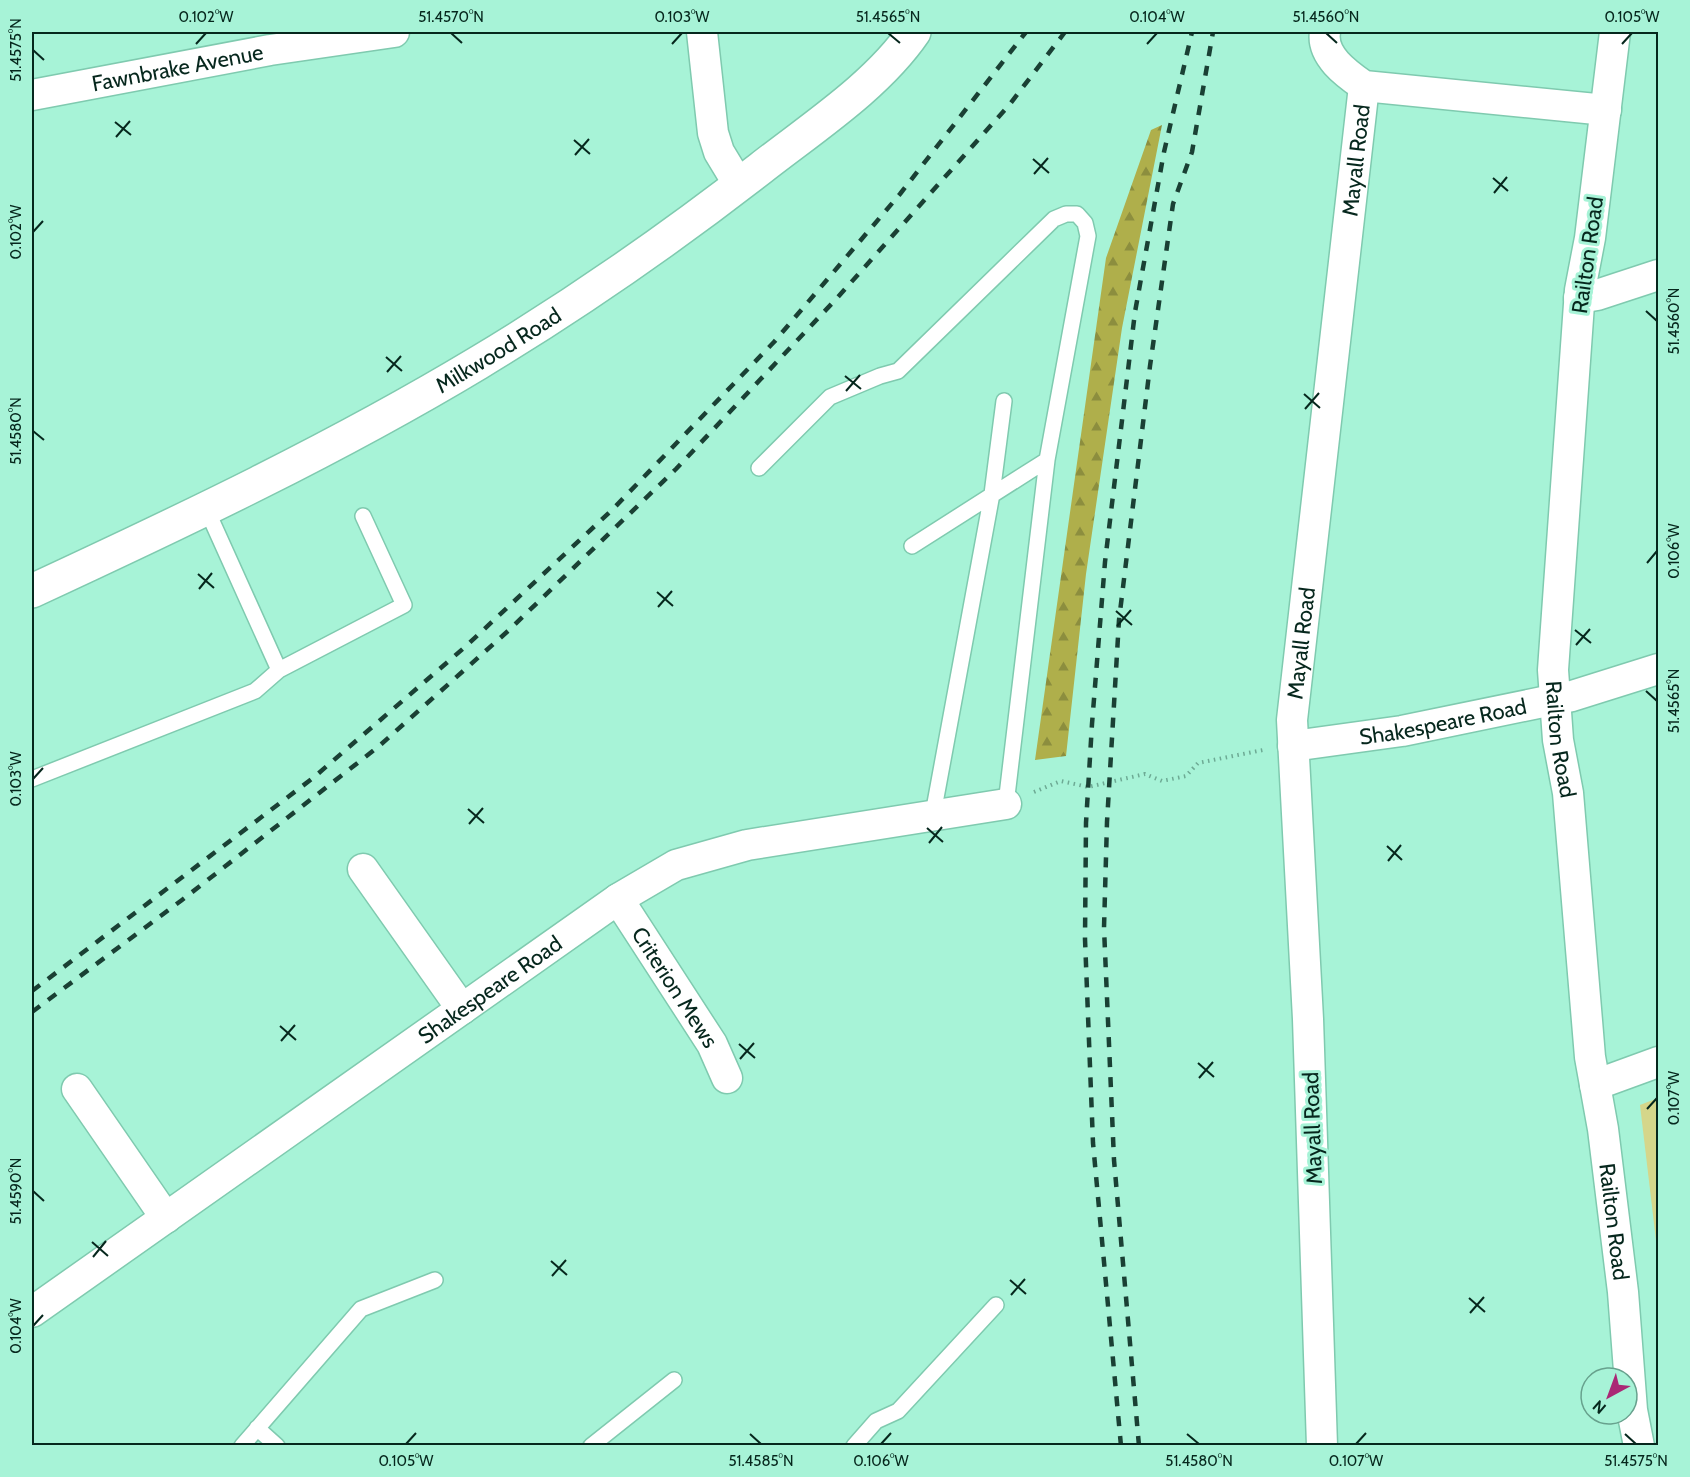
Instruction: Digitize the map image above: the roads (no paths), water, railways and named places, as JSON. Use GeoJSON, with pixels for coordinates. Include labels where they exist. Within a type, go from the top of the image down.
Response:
{"type":"FeatureCollection","features":[{"type":"Feature","properties":{"kind":"main road","name":"Milkwood Road"},"geometry":{"type":"LineString","coordinates":[[32,591],[206,508],[382,418],[478,363],[661,243],[739,185],[854,95],[897,55],[914,32]]}},
{"type":"Feature","properties":{"kind":"street","name":"Fawnbrake Avenue"},"geometry":{"type":"LineString","coordinates":[[32,95],[270,41],[394,32]]}},
{"type":"Feature","properties":{"kind":"street"},"geometry":{"type":"LineString","coordinates":[[702,32],[713,134],[727,166],[739,185]]}},
{"type":"Feature","properties":{"kind":"street"},"geometry":{"type":"LineString","coordinates":[[1325,32],[1324,37],[1328,49],[1342,71],[1364,86]]}},
{"type":"Feature","properties":{"kind":"street","name":"Railton Road"},"geometry":{"type":"LineString","coordinates":[[1615,32],[1590,238],[1580,298],[1553,670],[1558,740],[1568,793],[1585,1010],[1604,1137],[1623,1292],[1632,1410],[1639,1446]]}},
{"type":"Feature","properties":{"kind":"street","name":"Mayall Road"},"geometry":{"type":"LineString","coordinates":[[1322,1446],[1308,1019],[1292,720],[1364,86],[1606,110]]}},
{"type":"Feature","properties":{"kind":"street"},"geometry":{"type":"LineString","coordinates":[[1580,298],[1597,295],[1659,275]]}},
{"type":"Feature","properties":{"kind":"street","name":"Shakespeare Road"},"geometry":{"type":"LineString","coordinates":[[1293,746],[1402,731],[1555,700],[1597,690],[1659,669]]}},
{"type":"Feature","properties":{"kind":"street","name":"Shakespeare Road"},"geometry":{"type":"LineString","coordinates":[[32,1312],[618,899],[676,865],[737,848],[933,814],[1006,804]]}},
{"type":"Feature","properties":{"kind":"street"},"geometry":{"type":"LineString","coordinates":[[363,869],[462,1009]]}},
{"type":"Feature","properties":{"kind":"street","name":"Criterion Mews"},"geometry":{"type":"LineString","coordinates":[[618,899],[712,1044],[727,1078]]}},
{"type":"Feature","properties":{"kind":"street"},"geometry":{"type":"LineString","coordinates":[[1595,1085],[1659,1062]]}},
{"type":"Feature","properties":{"kind":"street"},"geometry":{"type":"LineString","coordinates":[[77,1089],[165,1218]]}},
{"type":"Feature","properties":{"kind":"lane"},"geometry":{"type":"LineString","coordinates":[[759,468],[830,397],[898,371],[1054,219],[1066,214],[1077,214],[1085,223],[1088,236],[1047,460],[1006,804]]}},
{"type":"Feature","properties":{"kind":"lane"},"geometry":{"type":"LineString","coordinates":[[933,814],[992,494],[1004,401]]}},
{"type":"Feature","properties":{"kind":"lane"},"geometry":{"type":"LineString","coordinates":[[912,546],[1047,460]]}},
{"type":"Feature","properties":{"kind":"lane"},"geometry":{"type":"LineString","coordinates":[[206,508],[279,669]]}},
{"type":"Feature","properties":{"kind":"lane"},"geometry":{"type":"LineString","coordinates":[[32,779],[255,691],[279,669],[404,605],[363,516]]}},
{"type":"Feature","properties":{"kind":"lane"},"geometry":{"type":"LineString","coordinates":[[242,1446],[361,1309],[435,1280]]}},
{"type":"Feature","properties":{"kind":"lane"},"geometry":{"type":"LineString","coordinates":[[855,1446],[876,1421],[898,1411],[996,1305]]}},
{"type":"Feature","properties":{"kind":"lane"},"geometry":{"type":"LineString","coordinates":[[591,1446],[674,1380]]}},
{"type":"Feature","properties":{"kind":"lane"},"geometry":{"type":"LineString","coordinates":[[257,1428],[277,1446]]}},
{"type":"Feature","properties":{"kind":"railway"},"geometry":{"type":"LineString","coordinates":[[32,991],[313,778],[465,647],[612,510],[774,342],[900,194],[1026,32]]}},
{"type":"Feature","properties":{"kind":"railway"},"geometry":{"type":"LineString","coordinates":[[32,1012],[182,900],[378,747],[508,631],[676,469],[838,297],[1010,104],[1065,32]]}},
{"type":"Feature","properties":{"kind":"railway"},"geometry":{"type":"LineString","coordinates":[[1121,1446],[1093,1143],[1085,939],[1086,823],[1105,562],[1135,312],[1164,152],[1192,32]]}},
{"type":"Feature","properties":{"kind":"railway"},"geometry":{"type":"LineString","coordinates":[[1139,1446],[1114,1160],[1104,928],[1107,822],[1119,620],[1150,366],[1173,204],[1192,152],[1213,32]]}}]}
